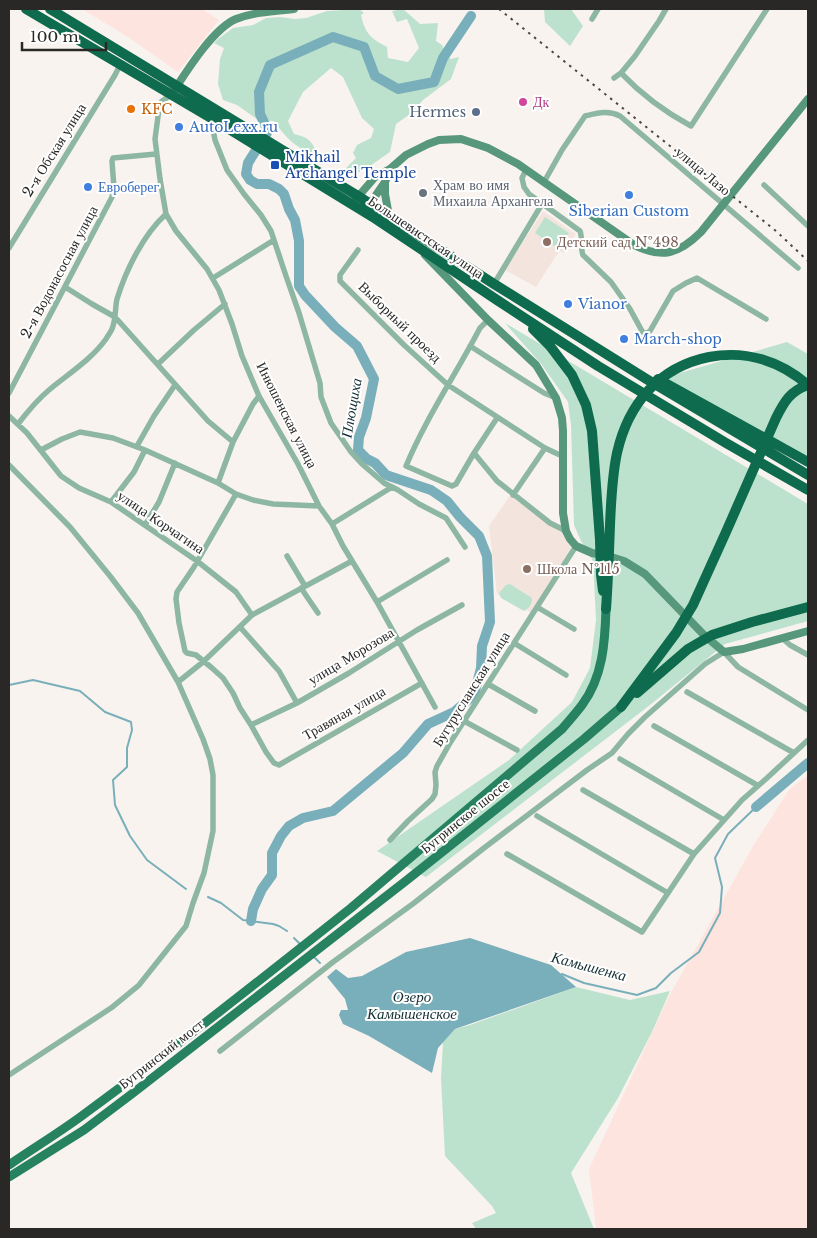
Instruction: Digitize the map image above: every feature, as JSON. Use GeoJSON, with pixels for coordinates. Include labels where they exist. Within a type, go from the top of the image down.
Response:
{"type":"FeatureCollection","features":[{"type":"Feature","properties":{"kind":"highway","name":"Большевистская улица"},"geometry":{"type":"LineString","coordinates":[[26,9],[120,65],[174,90],[249,135],[263,150],[355,200],[417,247],[598,366],[808,490]]}},
{"type":"Feature","properties":{"kind":"highway","name":"Большевистская улица"},"geometry":{"type":"LineString","coordinates":[[50,9],[126,54],[211,118],[270,142],[342,186],[355,200]]}},
{"type":"Feature","properties":{"kind":"highway","name":"Большевистская улица"},"geometry":{"type":"LineString","coordinates":[[367,208],[388,216],[573,334],[808,475]]}},
{"type":"Feature","properties":{"kind":"highway"},"geometry":{"type":"LineString","coordinates":[[514,312],[546,341],[556,353],[572,375],[586,405],[592,431],[605,540],[606,609]]}},
{"type":"Feature","properties":{"kind":"highway"},"geometry":{"type":"LineString","coordinates":[[573,334],[808,462]]}},
{"type":"Feature","properties":{"kind":"highway"},"geometry":{"type":"LineString","coordinates":[[605,540],[617,452],[626,424],[641,398],[658,380],[676,369],[699,359],[722,354],[747,356],[771,361],[795,373],[808,385],[792,393],[785,400],[693,605],[676,633],[621,707]]}},
{"type":"Feature","properties":{"kind":"highway"},"geometry":{"type":"LineString","coordinates":[[621,707],[688,649],[712,635],[808,607]]}},
{"type":"Feature","properties":{"kind":"main road"},"geometry":{"type":"LineString","coordinates":[[9,1165],[86,1113],[163,1056],[317,935],[562,729],[583,704],[596,680],[603,653],[606,609]]}},
{"type":"Feature","properties":{"kind":"main road","name":"Бугринское шоссе"},"geometry":{"type":"LineString","coordinates":[[324,944],[576,745],[621,707]]}},
{"type":"Feature","properties":{"kind":"main road","name":"Бугринский мост"},"geometry":{"type":"LineString","coordinates":[[9,1177],[84,1130],[324,944]]}},
{"type":"Feature","properties":{"kind":"street"},"geometry":{"type":"LineString","coordinates":[[174,90],[218,31],[229,23],[246,16],[294,9]]}},
{"type":"Feature","properties":{"kind":"street"},"geometry":{"type":"LineString","coordinates":[[592,19],[598,9]]}},
{"type":"Feature","properties":{"kind":"street"},"geometry":{"type":"LineString","coordinates":[[614,78],[621,74],[635,56],[666,9]]}},
{"type":"Feature","properties":{"kind":"street","name":"улица Лазо"},"geometry":{"type":"LineString","coordinates":[[621,74],[636,89],[672,116],[691,126],[767,9]]}},
{"type":"Feature","properties":{"kind":"street","name":"2-я Обская улица"},"geometry":{"type":"LineString","coordinates":[[9,248],[126,54]]}},
{"type":"Feature","properties":{"kind":"street","name":"Инюшенская улица"},"geometry":{"type":"LineString","coordinates":[[174,90],[158,109],[155,139],[166,214],[176,231],[212,278],[225,304],[242,356],[259,396],[298,464],[319,506],[332,524],[435,707]]}},
{"type":"Feature","properties":{"kind":"street"},"geometry":{"type":"LineString","coordinates":[[355,200],[375,177],[390,169],[406,155],[439,140],[461,139],[495,151],[544,182],[634,245],[658,253],[673,252],[685,246],[701,232],[808,99]]}},
{"type":"Feature","properties":{"kind":"street","name":"улица Лазо"},"geometry":{"type":"LineString","coordinates":[[544,182],[562,150],[585,116],[613,112],[798,268]]}},
{"type":"Feature","properties":{"kind":"street"},"geometry":{"type":"LineString","coordinates":[[211,118],[215,140],[227,170],[271,231],[299,313],[320,383],[321,397],[331,423],[351,452],[384,483],[446,518],[465,548]]}},
{"type":"Feature","properties":{"kind":"street","name":"2-я Водонасосная улица"},"geometry":{"type":"LineString","coordinates":[[9,393],[112,197],[114,188],[113,158],[156,154]]}},
{"type":"Feature","properties":{"kind":"street"},"geometry":{"type":"LineString","coordinates":[[367,208],[385,182],[390,169]]}},
{"type":"Feature","properties":{"kind":"street"},"geometry":{"type":"LineString","coordinates":[[526,170],[522,178],[524,187],[529,194],[580,231],[583,256],[611,282],[630,309],[642,331],[647,333],[650,331],[673,292],[686,283],[698,278],[766,319]]}},
{"type":"Feature","properties":{"kind":"street"},"geometry":{"type":"LineString","coordinates":[[385,182],[384,194],[388,216]]}},
{"type":"Feature","properties":{"kind":"street"},"geometry":{"type":"LineString","coordinates":[[764,185],[808,226]]}},
{"type":"Feature","properties":{"kind":"street"},"geometry":{"type":"LineString","coordinates":[[342,186],[358,188],[367,186]]}},
{"type":"Feature","properties":{"kind":"street"},"geometry":{"type":"LineString","coordinates":[[494,284],[542,204]]}},
{"type":"Feature","properties":{"kind":"street"},"geometry":{"type":"LineString","coordinates":[[18,424],[32,406],[49,390],[100,348],[112,329],[117,300],[132,261],[140,247],[166,214]]}},
{"type":"Feature","properties":{"kind":"street"},"geometry":{"type":"LineString","coordinates":[[212,278],[274,240]]}},
{"type":"Feature","properties":{"kind":"street"},"geometry":{"type":"LineString","coordinates":[[417,247],[488,320],[536,364],[556,398],[562,425],[563,513],[566,531],[576,546],[592,553],[624,561],[645,574],[738,667],[808,710]]}},
{"type":"Feature","properties":{"kind":"street","name":"Выборный проезд"},"geometry":{"type":"LineString","coordinates":[[358,250],[340,275],[340,281],[404,345],[448,385]]}},
{"type":"Feature","properties":{"kind":"street"},"geometry":{"type":"LineString","coordinates":[[65,287],[115,317],[208,421],[233,442]]}},
{"type":"Feature","properties":{"kind":"street"},"geometry":{"type":"LineString","coordinates":[[158,364],[225,304]]}},
{"type":"Feature","properties":{"kind":"street"},"geometry":{"type":"LineString","coordinates":[[488,320],[480,328],[416,441],[406,466],[452,486],[456,484],[497,418]]}},
{"type":"Feature","properties":{"kind":"street"},"geometry":{"type":"LineString","coordinates":[[470,346],[544,393],[556,398]]}},
{"type":"Feature","properties":{"kind":"street"},"geometry":{"type":"LineString","coordinates":[[136,446],[175,385]]}},
{"type":"Feature","properties":{"kind":"street"},"geometry":{"type":"LineString","coordinates":[[448,385],[545,448],[562,456]]}},
{"type":"Feature","properties":{"kind":"street"},"geometry":{"type":"LineString","coordinates":[[218,483],[233,442],[259,396]]}},
{"type":"Feature","properties":{"kind":"street","name":"улица Корчагина"},"geometry":{"type":"LineString","coordinates":[[9,416],[41,450],[61,476],[79,488],[111,502],[197,561],[227,583],[236,592],[252,615]]}},
{"type":"Feature","properties":{"kind":"street"},"geometry":{"type":"LineString","coordinates":[[41,450],[80,432],[113,438],[175,463],[218,483],[236,494],[253,500],[273,504],[319,506]]}},
{"type":"Feature","properties":{"kind":"street"},"geometry":{"type":"LineString","coordinates":[[513,495],[545,448]]}},
{"type":"Feature","properties":{"kind":"street"},"geometry":{"type":"LineString","coordinates":[[111,502],[134,472],[145,450]]}},
{"type":"Feature","properties":{"kind":"street"},"geometry":{"type":"LineString","coordinates":[[474,453],[497,481],[513,495],[550,523],[566,531]]}},
{"type":"Feature","properties":{"kind":"street"},"geometry":{"type":"LineString","coordinates":[[145,525],[159,502],[175,463]]}},
{"type":"Feature","properties":{"kind":"street"},"geometry":{"type":"LineString","coordinates":[[9,465],[70,527],[138,613],[178,682],[203,740],[214,775],[213,831],[204,873],[186,926],[139,985],[111,1008],[9,1075]]}},
{"type":"Feature","properties":{"kind":"street"},"geometry":{"type":"LineString","coordinates":[[332,524],[392,487]]}},
{"type":"Feature","properties":{"kind":"street"},"geometry":{"type":"LineString","coordinates":[[236,494],[194,567],[177,592],[176,599],[185,651],[196,655],[223,678],[251,725]]}},
{"type":"Feature","properties":{"kind":"street","name":"Бугурусланская улица"},"geometry":{"type":"LineString","coordinates":[[390,840],[432,799],[435,794],[435,772],[437,766],[576,546]]}},
{"type":"Feature","properties":{"kind":"street"},"geometry":{"type":"LineString","coordinates":[[287,556],[318,613]]}},
{"type":"Feature","properties":{"kind":"street"},"geometry":{"type":"LineString","coordinates":[[377,602],[447,560]]}},
{"type":"Feature","properties":{"kind":"street"},"geometry":{"type":"LineString","coordinates":[[178,682],[203,662],[252,615],[352,561]]}},
{"type":"Feature","properties":{"kind":"street","name":"улица Морозова"},"geometry":{"type":"LineString","coordinates":[[251,725],[297,703],[349,673],[398,641],[462,605]]}},
{"type":"Feature","properties":{"kind":"street"},"geometry":{"type":"LineString","coordinates":[[537,607],[574,629]]}},
{"type":"Feature","properties":{"kind":"street"},"geometry":{"type":"LineString","coordinates":[[240,627],[279,671],[297,703]]}},
{"type":"Feature","properties":{"kind":"street"},"geometry":{"type":"LineString","coordinates":[[220,1050],[333,962],[612,753],[645,717],[705,664],[724,652],[743,650],[808,631]]}},
{"type":"Feature","properties":{"kind":"street"},"geometry":{"type":"LineString","coordinates":[[782,638],[808,656]]}},
{"type":"Feature","properties":{"kind":"street"},"geometry":{"type":"LineString","coordinates":[[514,643],[566,676]]}},
{"type":"Feature","properties":{"kind":"street","name":"Травяная улица"},"geometry":{"type":"LineString","coordinates":[[251,725],[270,758],[279,765],[422,683]]}},
{"type":"Feature","properties":{"kind":"street"},"geometry":{"type":"LineString","coordinates":[[488,684],[535,711]]}},
{"type":"Feature","properties":{"kind":"street"},"geometry":{"type":"LineString","coordinates":[[687,692],[794,753]]}},
{"type":"Feature","properties":{"kind":"street"},"geometry":{"type":"LineString","coordinates":[[464,721],[517,750]]}},
{"type":"Feature","properties":{"kind":"street"},"geometry":{"type":"LineString","coordinates":[[654,726],[757,785]]}},
{"type":"Feature","properties":{"kind":"street"},"geometry":{"type":"LineString","coordinates":[[507,854],[642,932],[694,854],[757,785],[808,740]]}},
{"type":"Feature","properties":{"kind":"street"},"geometry":{"type":"LineString","coordinates":[[620,759],[724,820]]}},
{"type":"Feature","properties":{"kind":"street"},"geometry":{"type":"LineString","coordinates":[[583,790],[694,854]]}},
{"type":"Feature","properties":{"kind":"street"},"geometry":{"type":"LineString","coordinates":[[537,816],[668,893]]}},
{"type":"Feature","properties":{"kind":"shaded area"},"geometry":{"type":"Polygon","coordinates":[[[82,9],[206,9],[205,11],[219,20],[178,72],[128,37],[82,9]]]}},
{"type":"Feature","properties":{"kind":"shaded area","name":"Детский сад №498"},"geometry":{"type":"Polygon","coordinates":[[[543,211],[576,234],[564,253],[560,251],[556,256],[536,287],[505,270],[543,211]]]}},
{"type":"Feature","properties":{"kind":"shaded area","name":"Школа №115"},"geometry":{"type":"Polygon","coordinates":[[[511,494],[570,536],[572,545],[535,615],[497,594],[489,526],[511,494]]]}},
{"type":"Feature","properties":{"kind":"shaded area"},"geometry":{"type":"Polygon","coordinates":[[[808,775],[808,1229],[596,1229],[589,1169],[668,998],[753,846],[789,790],[808,775]]]}},
{"type":"Feature","properties":{"kind":"green space"},"geometry":{"type":"Polygon","coordinates":[[[359,9],[364,13],[361,15],[364,26],[369,34],[376,41],[387,47],[388,58],[408,62],[419,48],[407,19],[397,22],[392,11],[403,9],[420,24],[438,23],[436,41],[442,45],[447,57],[451,59],[459,57],[451,79],[396,124],[390,152],[359,172],[345,173],[347,167],[356,158],[353,153],[357,145],[371,138],[374,129],[362,118],[343,77],[331,68],[303,92],[288,121],[294,134],[304,137],[311,142],[315,149],[313,155],[291,141],[274,121],[258,120],[237,105],[223,100],[218,84],[220,59],[224,48],[214,43],[233,28],[253,25],[266,18],[306,18],[327,11],[359,9]]]}},
{"type":"Feature","properties":{"kind":"green space"},"geometry":{"type":"Polygon","coordinates":[[[544,9],[571,9],[583,26],[570,46],[545,22],[544,9]]]}},
{"type":"Feature","properties":{"kind":"green space"},"geometry":{"type":"Polygon","coordinates":[[[545,217],[569,233],[559,249],[535,233],[545,217]]]}},
{"type":"Feature","properties":{"kind":"green space"},"geometry":{"type":"Polygon","coordinates":[[[505,323],[808,504],[808,621],[725,644],[650,705],[426,877],[377,851],[509,760],[572,702],[590,668],[596,620],[593,561],[574,525],[571,425],[568,402],[542,365],[505,323]]]}},
{"type":"Feature","properties":{"kind":"green space"},"geometry":{"type":"Polygon","coordinates":[[[787,342],[808,354],[808,466],[659,379],[787,342]]]}},
{"type":"Feature","properties":{"kind":"green space"},"geometry":{"type":"Polygon","coordinates":[[[510,584],[532,598],[530,606],[524,611],[501,598],[499,593],[506,585],[510,584]]]}},
{"type":"Feature","properties":{"kind":"green space"},"geometry":{"type":"Polygon","coordinates":[[[576,987],[630,1000],[670,991],[652,1032],[618,1098],[571,1173],[594,1229],[476,1229],[472,1223],[496,1213],[492,1206],[445,1156],[441,1079],[443,1042],[455,1029],[576,987]]]}},
{"type":"Feature","properties":{"kind":"water","name":"Озеро Камышенское"},"geometry":{"type":"Polygon","coordinates":[[[470,938],[551,965],[576,987],[455,1029],[438,1048],[432,1073],[369,1036],[343,1024],[339,1015],[341,1010],[348,1010],[345,999],[327,977],[336,969],[348,978],[362,976],[406,952],[470,938]]]}},
{"type":"Feature","properties":{"kind":"waterway","name":"Плющиха"},"geometry":{"type":"LineString","coordinates":[[251,921],[253,909],[262,889],[272,875],[272,853],[289,826],[303,818],[333,811],[403,753],[428,724],[454,712],[474,695],[481,668],[482,646],[490,622],[487,556],[479,536],[447,501],[431,490],[386,475],[375,463],[367,459],[358,450],[359,437],[366,418],[374,379],[357,346],[335,327],[299,286],[299,241],[295,220],[284,194],[269,184],[257,184],[250,180],[246,174],[248,163],[268,131],[260,114],[259,92],[270,65],[333,37],[364,47],[375,76],[398,89],[434,82],[443,58],[471,16]]}},
{"type":"Feature","properties":{"kind":"waterway","name":"Плющиха"},"geometry":{"type":"LineString","coordinates":[[9,685],[33,680],[80,691],[105,712],[131,722],[132,730],[127,748],[127,767],[113,780],[115,805],[130,836],[147,860],[186,889]]}},
{"type":"Feature","properties":{"kind":"waterway","name":"Камышенка"},"geometry":{"type":"LineString","coordinates":[[756,807],[808,763]]}},
{"type":"Feature","properties":{"kind":"waterway","name":"Камышенка"},"geometry":{"type":"LineString","coordinates":[[562,974],[584,983],[637,995],[656,988],[671,973],[699,952],[720,913],[722,887],[715,858],[728,834],[756,807]]}},
{"type":"Feature","properties":{"kind":"waterway","name":"Плющиха"},"geometry":{"type":"LineString","coordinates":[[208,897],[221,903],[243,920],[273,924],[287,931]]}},
{"type":"Feature","properties":{"kind":"waterway"},"geometry":{"type":"LineString","coordinates":[[294,938],[300,944]]}},
{"type":"Feature","properties":{"kind":"waterway"},"geometry":{"type":"LineString","coordinates":[[313,956],[320,963]]}},
{"type":"Feature","properties":{"kind":"railway"},"geometry":{"type":"LineString","coordinates":[[499,9],[776,231],[808,261]]}},
{"type":"Feature","properties":{"kind":"place","name":"Дк"},"geometry":{"type":"Point","coordinates":[523,102]}},
{"type":"Feature","properties":{"kind":"place","name":"KFC"},"geometry":{"type":"Point","coordinates":[131,109]}},
{"type":"Feature","properties":{"kind":"place","name":"Hermes"},"geometry":{"type":"Point","coordinates":[476,112]}},
{"type":"Feature","properties":{"kind":"place","name":"AutoLexx.ru"},"geometry":{"type":"Point","coordinates":[179,127]}},
{"type":"Feature","properties":{"kind":"place","name":"Mikhail Archangel Temple"},"geometry":{"type":"Point","coordinates":[275,165]}},
{"type":"Feature","properties":{"kind":"place","name":"Евроберег"},"geometry":{"type":"Point","coordinates":[88,187]}},
{"type":"Feature","properties":{"kind":"place","name":"Храм во имя Михаила Архангела"},"geometry":{"type":"Point","coordinates":[423,193]}},
{"type":"Feature","properties":{"kind":"place","name":"Siberian Custom"},"geometry":{"type":"Point","coordinates":[629,195]}},
{"type":"Feature","properties":{"kind":"place","name":"Детский сад №498"},"geometry":{"type":"Point","coordinates":[547,242]}},
{"type":"Feature","properties":{"kind":"place","name":"Vianor"},"geometry":{"type":"Point","coordinates":[568,304]}},
{"type":"Feature","properties":{"kind":"place","name":"March-shop"},"geometry":{"type":"Point","coordinates":[624,339]}},
{"type":"Feature","properties":{"kind":"place","name":"Школа №115"},"geometry":{"type":"Point","coordinates":[527,569]}}]}
